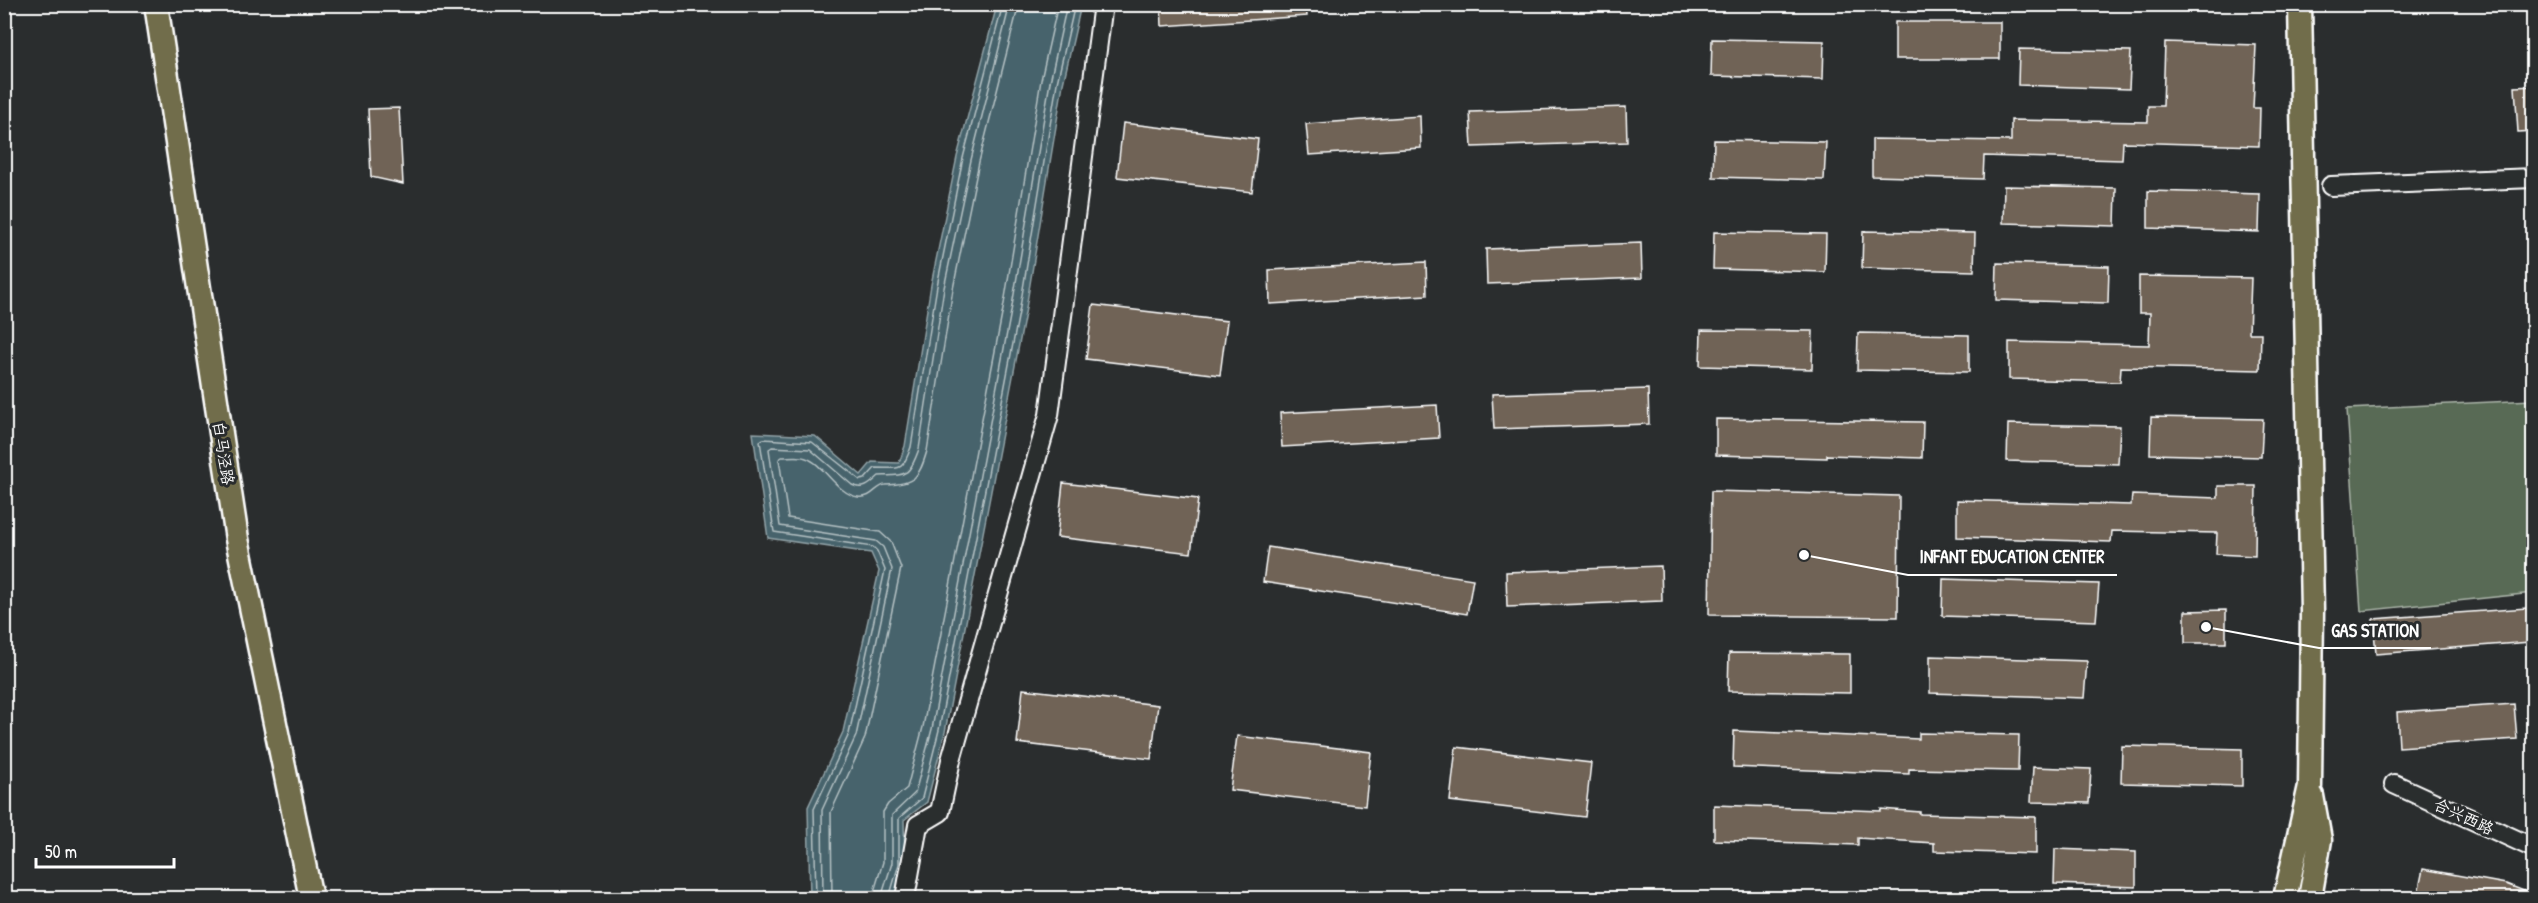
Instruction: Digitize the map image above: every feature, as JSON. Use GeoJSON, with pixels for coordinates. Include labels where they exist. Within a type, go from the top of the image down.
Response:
{"type":"FeatureCollection","features":[{"type":"Feature","properties":{"kind":"main road","name":"白马泾路"},"geometry":{"type":"LineString","coordinates":[[156,4],[237,539],[311,895]]}},
{"type":"Feature","properties":{"kind":"main road"},"geometry":{"type":"LineString","coordinates":[[2300,4],[2312,611],[2310,786],[2320,840],[2310,898]]}},
{"type":"Feature","properties":{"kind":"main road"},"geometry":{"type":"LineString","coordinates":[[2285,898],[2310,786]]}},
{"type":"Feature","properties":{"kind":"street"},"geometry":{"type":"LineString","coordinates":[[905,898],[918,825],[940,812],[951,760],[1049,415],[1103,4]]}},
{"type":"Feature","properties":{"kind":"street"},"geometry":{"type":"LineString","coordinates":[[2331,186],[2534,178]]}},
{"type":"Feature","properties":{"kind":"street","name":"合兴西路"},"geometry":{"type":"LineString","coordinates":[[2394,784],[2534,848]]}},
{"type":"Feature","properties":{"kind":"green space"},"geometry":{"type":"Polygon","coordinates":[[[2533,400],[2533,593],[2361,611],[2347,409],[2533,400]]]}},
{"type":"Feature","properties":{"kind":"water"},"geometry":{"type":"Polygon","coordinates":[[[997,5],[1081,5],[1063,84],[1026,308],[945,732],[927,802],[904,820],[905,865],[894,898],[810,898],[808,807],[843,732],[879,571],[871,553],[768,538],[753,433],[815,436],[861,475],[872,462],[899,463],[905,446],[931,285],[957,157],[997,5]]]}},
{"type":"Feature","properties":{"kind":"building"},"geometry":{"type":"Polygon","coordinates":[[[1161,4],[1306,4],[1307,16],[1162,26],[1161,4]]]}},
{"type":"Feature","properties":{"kind":"building"},"geometry":{"type":"Polygon","coordinates":[[[1895,22],[2000,22],[2000,59],[1895,59],[1895,22]]]}},
{"type":"Feature","properties":{"kind":"building"},"geometry":{"type":"Polygon","coordinates":[[[1712,39],[1824,41],[1823,79],[1711,76],[1712,39]]]}},
{"type":"Feature","properties":{"kind":"building"},"geometry":{"type":"Polygon","coordinates":[[[2165,42],[2256,45],[2253,108],[2260,108],[2259,146],[2123,142],[2122,160],[1984,156],[1983,179],[1872,176],[1872,139],[2011,141],[2011,120],[2148,122],[2148,106],[2163,106],[2165,42]]]}},
{"type":"Feature","properties":{"kind":"building"},"geometry":{"type":"Polygon","coordinates":[[[2019,49],[2131,51],[2129,89],[2018,85],[2019,49]]]}},
{"type":"Feature","properties":{"kind":"building"},"geometry":{"type":"Polygon","coordinates":[[[2534,86],[2534,131],[2518,132],[2515,87],[2534,86]]]}},
{"type":"Feature","properties":{"kind":"building"},"geometry":{"type":"Polygon","coordinates":[[[1626,107],[1627,142],[1472,147],[1470,112],[1626,107]]]}},
{"type":"Feature","properties":{"kind":"building"},"geometry":{"type":"Polygon","coordinates":[[[399,108],[403,184],[371,177],[368,109],[399,108]]]}},
{"type":"Feature","properties":{"kind":"building"},"geometry":{"type":"Polygon","coordinates":[[[1420,116],[1421,148],[1309,155],[1306,124],[1420,116]]]}},
{"type":"Feature","properties":{"kind":"building"},"geometry":{"type":"Polygon","coordinates":[[[1123,123],[1258,139],[1252,192],[1117,177],[1123,123]]]}},
{"type":"Feature","properties":{"kind":"building"},"geometry":{"type":"Polygon","coordinates":[[[1714,140],[1826,142],[1824,180],[1713,177],[1714,140]]]}},
{"type":"Feature","properties":{"kind":"building"},"geometry":{"type":"Polygon","coordinates":[[[2004,186],[2116,188],[2115,226],[2003,223],[2004,186]]]}},
{"type":"Feature","properties":{"kind":"building"},"geometry":{"type":"Polygon","coordinates":[[[2148,191],[2260,194],[2259,232],[2148,228],[2148,191]]]}},
{"type":"Feature","properties":{"kind":"building"},"geometry":{"type":"Polygon","coordinates":[[[1863,231],[1975,233],[1974,271],[1862,268],[1863,231]]]}},
{"type":"Feature","properties":{"kind":"building"},"geometry":{"type":"Polygon","coordinates":[[[1714,232],[1826,234],[1825,272],[1713,269],[1714,232]]]}},
{"type":"Feature","properties":{"kind":"building"},"geometry":{"type":"Polygon","coordinates":[[[1641,243],[1642,278],[1487,284],[1486,249],[1641,243]]]}},
{"type":"Feature","properties":{"kind":"building"},"geometry":{"type":"Polygon","coordinates":[[[1426,262],[1427,295],[1270,304],[1269,270],[1426,262]]]}},
{"type":"Feature","properties":{"kind":"building"},"geometry":{"type":"Polygon","coordinates":[[[1997,263],[2109,266],[2108,303],[1996,300],[1997,263]]]}},
{"type":"Feature","properties":{"kind":"building"},"geometry":{"type":"Polygon","coordinates":[[[2139,276],[2251,278],[2249,333],[2261,333],[2260,370],[2121,367],[2120,382],[2009,379],[2009,342],[2149,345],[2150,313],[2139,313],[2139,276]]]}},
{"type":"Feature","properties":{"kind":"building"},"geometry":{"type":"Polygon","coordinates":[[[1093,305],[1227,321],[1220,375],[1086,359],[1093,305]]]}},
{"type":"Feature","properties":{"kind":"building"},"geometry":{"type":"Polygon","coordinates":[[[1701,330],[1813,331],[1812,369],[1700,366],[1701,330]]]}},
{"type":"Feature","properties":{"kind":"building"},"geometry":{"type":"Polygon","coordinates":[[[1858,333],[1969,335],[1969,372],[1857,370],[1858,333]]]}},
{"type":"Feature","properties":{"kind":"building"},"geometry":{"type":"Polygon","coordinates":[[[1648,389],[1649,424],[1494,429],[1492,394],[1648,389]]]}},
{"type":"Feature","properties":{"kind":"building"},"geometry":{"type":"Polygon","coordinates":[[[1437,405],[1439,438],[1282,447],[1280,413],[1437,405]]]}},
{"type":"Feature","properties":{"kind":"building"},"geometry":{"type":"Polygon","coordinates":[[[2151,417],[2263,419],[2261,457],[2150,454],[2151,417]]]}},
{"type":"Feature","properties":{"kind":"building"},"geometry":{"type":"Polygon","coordinates":[[[1716,419],[1923,422],[1922,458],[1716,455],[1716,419]]]}},
{"type":"Feature","properties":{"kind":"building"},"geometry":{"type":"Polygon","coordinates":[[[2008,424],[2120,426],[2118,464],[2007,461],[2008,424]]]}},
{"type":"Feature","properties":{"kind":"building"},"geometry":{"type":"Polygon","coordinates":[[[1063,483],[1198,499],[1191,553],[1057,537],[1063,483]]]}},
{"type":"Feature","properties":{"kind":"building"},"geometry":{"type":"Polygon","coordinates":[[[2218,486],[2256,486],[2255,556],[2216,554],[2217,533],[2112,531],[2111,542],[1957,537],[1957,500],[2131,505],[2132,495],[2218,498],[2218,486]]]}},
{"type":"Feature","properties":{"kind":"building"},"geometry":{"type":"Polygon","coordinates":[[[1711,491],[1899,496],[1898,617],[1709,615],[1711,491]]]}},
{"type":"Feature","properties":{"kind":"building"},"geometry":{"type":"Polygon","coordinates":[[[1268,547],[1473,579],[1467,614],[1263,582],[1268,547]]]}},
{"type":"Feature","properties":{"kind":"building"},"geometry":{"type":"Polygon","coordinates":[[[1661,566],[1662,601],[1507,607],[1506,572],[1661,566]]]}},
{"type":"Feature","properties":{"kind":"building"},"geometry":{"type":"Polygon","coordinates":[[[1943,579],[2099,584],[2096,621],[1942,616],[1943,579]]]}},
{"type":"Feature","properties":{"kind":"building"},"geometry":{"type":"Polygon","coordinates":[[[2527,608],[2530,642],[2376,654],[2373,619],[2527,608]]]}},
{"type":"Feature","properties":{"kind":"building"},"geometry":{"type":"Polygon","coordinates":[[[2226,610],[2226,643],[2185,643],[2185,611],[2226,610]]]}},
{"type":"Feature","properties":{"kind":"building"},"geometry":{"type":"Polygon","coordinates":[[[1729,653],[1850,654],[1850,693],[1728,691],[1729,653]]]}},
{"type":"Feature","properties":{"kind":"building"},"geometry":{"type":"Polygon","coordinates":[[[1930,656],[2087,661],[2084,698],[1930,693],[1930,656]]]}},
{"type":"Feature","properties":{"kind":"building"},"geometry":{"type":"Polygon","coordinates":[[[1023,689],[1158,705],[1151,759],[1017,743],[1023,689]]]}},
{"type":"Feature","properties":{"kind":"building"},"geometry":{"type":"Polygon","coordinates":[[[2514,704],[2517,739],[2399,747],[2397,712],[2514,704]]]}},
{"type":"Feature","properties":{"kind":"building"},"geometry":{"type":"Polygon","coordinates":[[[1734,731],[1919,739],[1919,733],[2019,735],[2018,771],[1909,769],[1909,774],[1733,767],[1734,731]]]}},
{"type":"Feature","properties":{"kind":"building"},"geometry":{"type":"Polygon","coordinates":[[[1237,736],[1371,752],[1365,806],[1230,790],[1237,736]]]}},
{"type":"Feature","properties":{"kind":"building"},"geometry":{"type":"Polygon","coordinates":[[[2122,746],[2242,749],[2242,786],[2121,783],[2122,746]]]}},
{"type":"Feature","properties":{"kind":"building"},"geometry":{"type":"Polygon","coordinates":[[[1456,747],[1591,763],[1585,817],[1450,801],[1456,747]]]}},
{"type":"Feature","properties":{"kind":"building"},"geometry":{"type":"Polygon","coordinates":[[[2033,767],[2091,769],[2089,803],[2031,802],[2033,767]]]}},
{"type":"Feature","properties":{"kind":"building"},"geometry":{"type":"Polygon","coordinates":[[[1714,805],[1881,811],[1881,809],[1920,812],[1920,814],[2036,817],[2036,854],[1934,851],[1934,843],[1858,838],[1858,845],[1714,840],[1714,805]]]}},
{"type":"Feature","properties":{"kind":"building"},"geometry":{"type":"Polygon","coordinates":[[[2055,849],[2136,852],[2136,887],[2054,884],[2055,849]]]}},
{"type":"Feature","properties":{"kind":"building"},"geometry":{"type":"Polygon","coordinates":[[[2423,869],[2506,884],[2534,895],[2534,898],[2417,898],[2423,869]]]}},
{"type":"Feature","properties":{"kind":"place","name":"INFANT EDUCATION CENTER"},"geometry":{"type":"Point","coordinates":[1804,555]}},
{"type":"Feature","properties":{"kind":"place","name":"GAS STATION"},"geometry":{"type":"Point","coordinates":[2206,627]}}]}
